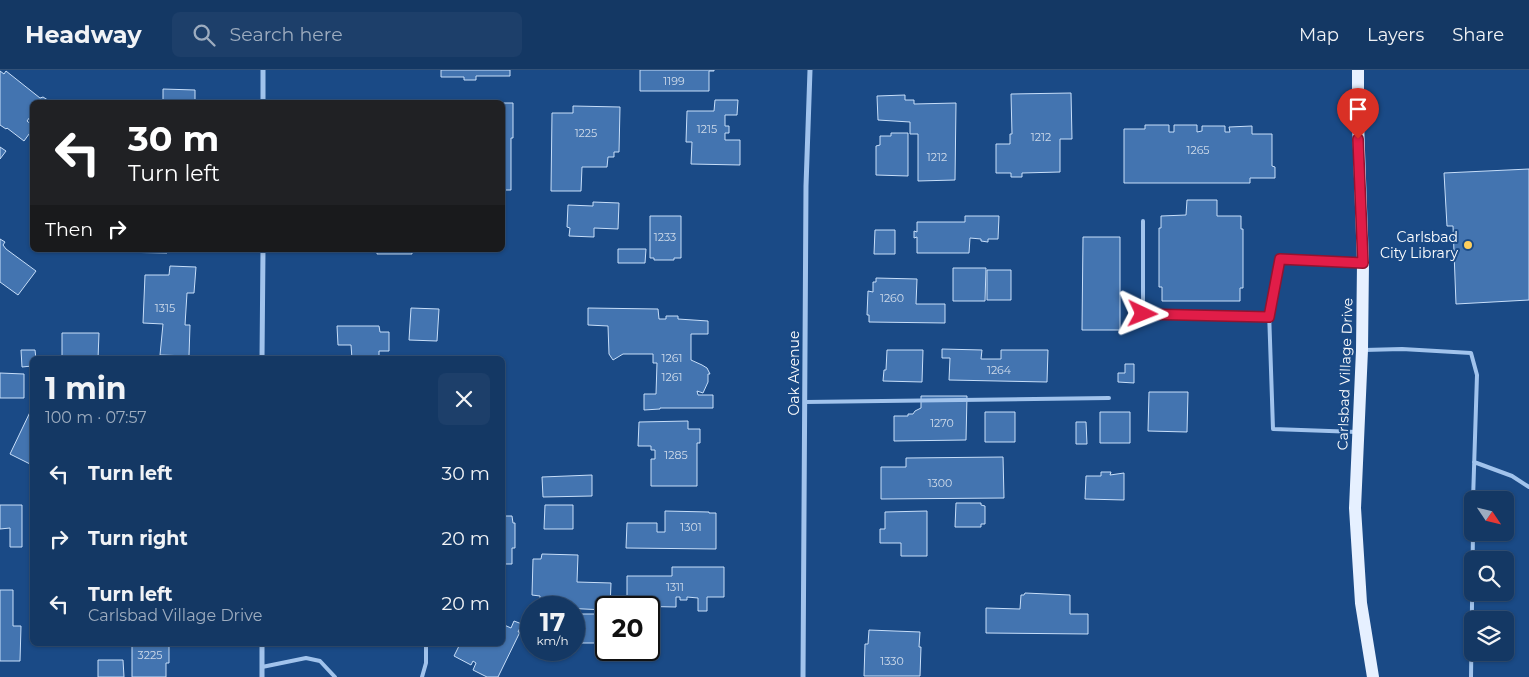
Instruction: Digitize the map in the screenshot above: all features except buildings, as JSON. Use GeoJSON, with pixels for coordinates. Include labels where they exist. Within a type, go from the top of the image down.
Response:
{"type":"FeatureCollection","features":[{"type":"Feature","properties":{"kind":"main road","name":"Carlsbad Village Drive"},"geometry":{"type":"LineString","coordinates":[[1358,70],[1363,263],[1362,350],[1355,508],[1361,604],[1373,677]]}},
{"type":"Feature","properties":{"kind":"street"},"geometry":{"type":"LineString","coordinates":[[263,70],[263,100]]}},
{"type":"Feature","properties":{"kind":"street","name":"Oak Avenue"},"geometry":{"type":"LineString","coordinates":[[803,677],[806,186],[810,70]]}},
{"type":"Feature","properties":{"kind":"street"},"geometry":{"type":"LineString","coordinates":[[262,356],[263,252]]}},
{"type":"Feature","properties":{"kind":"street"},"geometry":{"type":"LineString","coordinates":[[262,646],[262,677]]}},
{"type":"Feature","properties":{"kind":"lane"},"geometry":{"type":"LineString","coordinates":[[1143,222],[1143,314],[1269,317]]}},
{"type":"Feature","properties":{"kind":"lane"},"geometry":{"type":"LineString","coordinates":[[1359,432],[1274,428],[1269,317],[1280,259],[1363,263]]}},
{"type":"Feature","properties":{"kind":"lane"},"geometry":{"type":"LineString","coordinates":[[1362,350],[1402,349],[1471,353],[1478,375],[1473,491]]}},
{"type":"Feature","properties":{"kind":"lane"},"geometry":{"type":"LineString","coordinates":[[805,402],[1109,398]]}},
{"type":"Feature","properties":{"kind":"lane"},"geometry":{"type":"LineString","coordinates":[[1474,462],[1512,476],[1529,487]]}},
{"type":"Feature","properties":{"kind":"lane"},"geometry":{"type":"LineString","coordinates":[[1471,677],[1473,541]]}},
{"type":"Feature","properties":{"kind":"lane"},"geometry":{"type":"LineString","coordinates":[[422,677],[426,663],[426,646]]}},
{"type":"Feature","properties":{"kind":"lane"},"geometry":{"type":"LineString","coordinates":[[262,667],[306,658],[320,661],[335,677]]}},
{"type":"Feature","properties":{"kind":"place","name":"Carlsbad City Library"},"geometry":{"type":"Point","coordinates":[1468,245]}},
{"type":"Feature","properties":{"kind":"route"},"geometry":{"type":"LineString","coordinates":[[1143,314],[1269,317],[1280,259],[1363,263],[1358,139]]}}]}
